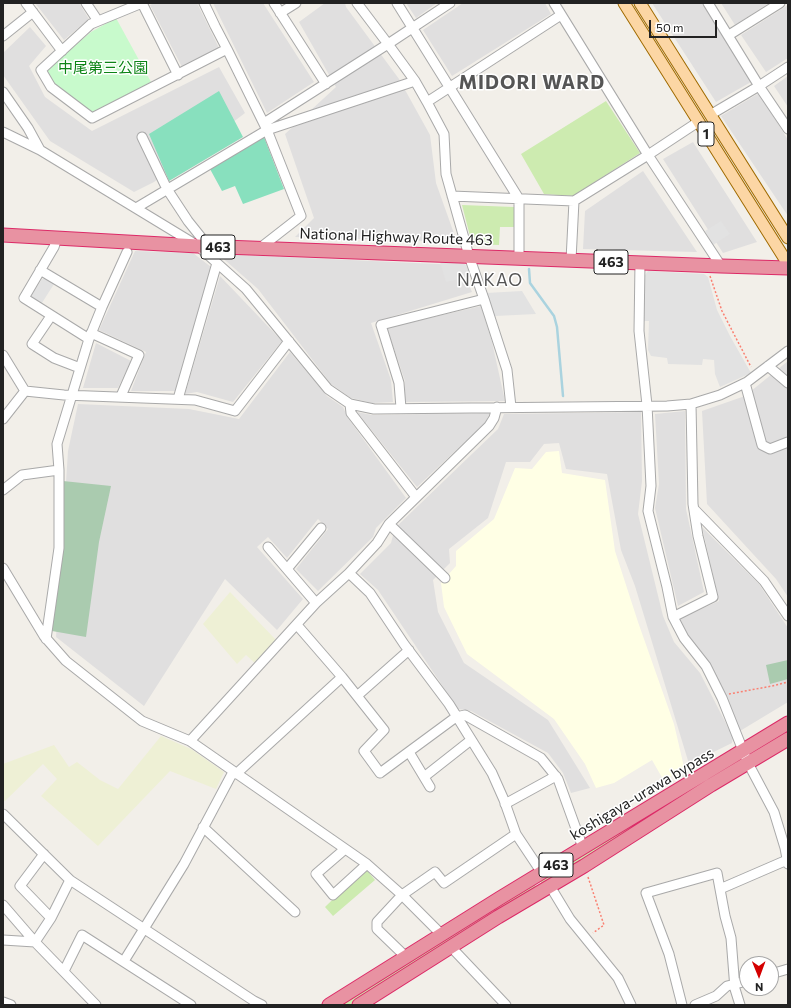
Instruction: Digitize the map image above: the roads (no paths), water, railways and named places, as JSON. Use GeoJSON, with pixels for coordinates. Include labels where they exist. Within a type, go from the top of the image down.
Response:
{"type":"FeatureCollection","features":[{"type":"Feature","properties":{"kind":"highway","name":"National Highway Route 463"},"geometry":{"type":"LineString","coordinates":[[3,235],[57,238],[129,248],[203,246],[788,268]]}},
{"type":"Feature","properties":{"kind":"highway","name":"koshigaya-urawa bypass"},"geometry":{"type":"LineString","coordinates":[[359,1005],[584,866],[711,785],[787,724]]}},
{"type":"Feature","properties":{"kind":"highway","name":"koshigaya-urawa bypass"},"geometry":{"type":"LineString","coordinates":[[329,1005],[583,848],[746,757],[788,739]]}},
{"type":"Feature","properties":{"kind":"main road","name":"1"},"geometry":{"type":"LineString","coordinates":[[624,3],[788,264]]}},
{"type":"Feature","properties":{"kind":"main road","name":"1"},"geometry":{"type":"LineString","coordinates":[[640,3],[788,238]]}},
{"type":"Feature","properties":{"kind":"street"},"geometry":{"type":"LineString","coordinates":[[26,3],[62,51]]}},
{"type":"Feature","properties":{"kind":"street"},"geometry":{"type":"LineString","coordinates":[[86,3],[98,21]]}},
{"type":"Feature","properties":{"kind":"street"},"geometry":{"type":"LineString","coordinates":[[178,74],[142,3],[90,24],[41,70],[51,87],[92,118],[227,49]]}},
{"type":"Feature","properties":{"kind":"street"},"geometry":{"type":"LineString","coordinates":[[204,3],[214,26],[266,126],[301,216],[260,248]]}},
{"type":"Feature","properties":{"kind":"street"},"geometry":{"type":"LineString","coordinates":[[274,3],[326,84]]}},
{"type":"Feature","properties":{"kind":"street"},"geometry":{"type":"LineString","coordinates":[[280,13],[296,3]]}},
{"type":"Feature","properties":{"kind":"street"},"geometry":{"type":"LineString","coordinates":[[357,3],[415,81],[444,134],[446,174],[469,256],[506,370],[512,407]]}},
{"type":"Feature","properties":{"kind":"street"},"geometry":{"type":"LineString","coordinates":[[398,3],[519,199],[519,258]]}},
{"type":"Feature","properties":{"kind":"street"},"geometry":{"type":"LineString","coordinates":[[136,208],[266,126],[326,84],[450,3]]}},
{"type":"Feature","properties":{"kind":"street"},"geometry":{"type":"LineString","coordinates":[[554,3],[715,266]]}},
{"type":"Feature","properties":{"kind":"street"},"geometry":{"type":"LineString","coordinates":[[708,3],[788,129]]}},
{"type":"Feature","properties":{"kind":"street"},"geometry":{"type":"LineString","coordinates":[[729,35],[780,3]]}},
{"type":"Feature","properties":{"kind":"street"},"geometry":{"type":"LineString","coordinates":[[3,36],[33,12]]}},
{"type":"Feature","properties":{"kind":"street"},"geometry":{"type":"LineString","coordinates":[[427,102],[562,15]]}},
{"type":"Feature","properties":{"kind":"street"},"geometry":{"type":"LineString","coordinates":[[710,116],[788,67]]}},
{"type":"Feature","properties":{"kind":"street"},"geometry":{"type":"LineString","coordinates":[[266,126],[415,81]]}},
{"type":"Feature","properties":{"kind":"street"},"geometry":{"type":"LineString","coordinates":[[3,92],[28,128],[40,150]]}},
{"type":"Feature","properties":{"kind":"street"},"geometry":{"type":"LineString","coordinates":[[452,196],[574,201],[698,122]]}},
{"type":"Feature","properties":{"kind":"street"},"geometry":{"type":"LineString","coordinates":[[3,132],[40,150],[136,208],[203,246]]}},
{"type":"Feature","properties":{"kind":"street"},"geometry":{"type":"LineString","coordinates":[[142,137],[167,189],[203,246],[217,263],[246,289],[328,389],[350,404],[374,408],[667,406],[690,404],[720,395],[745,383],[788,351]]}},
{"type":"Feature","properties":{"kind":"street"},"geometry":{"type":"LineString","coordinates":[[571,260],[574,201]]}},
{"type":"Feature","properties":{"kind":"street"},"geometry":{"type":"LineString","coordinates":[[57,238],[54,247],[24,298],[51,316],[90,336],[139,355],[121,396]]}},
{"type":"Feature","properties":{"kind":"street"},"geometry":{"type":"LineString","coordinates":[[46,639],[59,548],[59,470],[57,444],[90,336],[129,248]]}},
{"type":"Feature","properties":{"kind":"street"},"geometry":{"type":"LineString","coordinates":[[178,399],[217,263]]}},
{"type":"Feature","properties":{"kind":"street"},"geometry":{"type":"LineString","coordinates":[[640,263],[639,332],[647,405],[651,486],[648,511],[674,616],[684,638],[706,666],[746,757],[774,812],[785,848],[787,862],[720,889]]}},
{"type":"Feature","properties":{"kind":"street"},"geometry":{"type":"LineString","coordinates":[[40,270],[102,307]]}},
{"type":"Feature","properties":{"kind":"street"},"geometry":{"type":"LineString","coordinates":[[401,408],[399,383],[381,325],[484,299]]}},
{"type":"Feature","properties":{"kind":"street"},"geometry":{"type":"LineString","coordinates":[[51,316],[32,344],[54,358],[80,368]]}},
{"type":"Feature","properties":{"kind":"street"},"geometry":{"type":"LineString","coordinates":[[25,391],[72,395],[195,400],[235,411],[289,341]]}},
{"type":"Feature","properties":{"kind":"street"},"geometry":{"type":"LineString","coordinates":[[3,355],[25,391]]}},
{"type":"Feature","properties":{"kind":"street"},"geometry":{"type":"LineString","coordinates":[[768,366],[788,384]]}},
{"type":"Feature","properties":{"kind":"street"},"geometry":{"type":"LineString","coordinates":[[745,383],[762,445],[770,449],[788,442]]}},
{"type":"Feature","properties":{"kind":"street"},"geometry":{"type":"LineString","coordinates":[[3,419],[25,391]]}},
{"type":"Feature","properties":{"kind":"street"},"geometry":{"type":"LineString","coordinates":[[350,404],[351,413],[416,497]]}},
{"type":"Feature","properties":{"kind":"street"},"geometry":{"type":"LineString","coordinates":[[674,616],[713,598],[698,536],[694,509],[690,404]]}},
{"type":"Feature","properties":{"kind":"street"},"geometry":{"type":"LineString","coordinates":[[190,741],[316,603],[349,573],[377,543],[389,524],[490,426],[498,407]]}},
{"type":"Feature","properties":{"kind":"street"},"geometry":{"type":"LineString","coordinates":[[3,490],[22,474],[59,470]]}},
{"type":"Feature","properties":{"kind":"street"},"geometry":{"type":"LineString","coordinates":[[694,509],[764,581],[788,616]]}},
{"type":"Feature","properties":{"kind":"street"},"geometry":{"type":"LineString","coordinates":[[389,524],[446,578]]}},
{"type":"Feature","properties":{"kind":"street"},"geometry":{"type":"LineString","coordinates":[[287,569],[321,528]]}},
{"type":"Feature","properties":{"kind":"street"},"geometry":{"type":"LineString","coordinates":[[268,547],[316,603]]}},
{"type":"Feature","properties":{"kind":"street"},"geometry":{"type":"LineString","coordinates":[[3,568],[46,639],[66,661],[142,721],[190,741],[367,864],[402,895],[442,935]]}},
{"type":"Feature","properties":{"kind":"street"},"geometry":{"type":"LineString","coordinates":[[349,573],[370,593],[456,716],[492,773],[516,834],[542,873]]}},
{"type":"Feature","properties":{"kind":"street"},"geometry":{"type":"LineString","coordinates":[[297,625],[342,677],[384,730],[364,751],[380,773],[456,716],[465,715],[541,758],[558,779],[583,848]]}},
{"type":"Feature","properties":{"kind":"street"},"geometry":{"type":"LineString","coordinates":[[357,696],[409,650]]}},
{"type":"Feature","properties":{"kind":"street"},"geometry":{"type":"LineString","coordinates":[[124,961],[184,864],[235,773],[342,677]]}},
{"type":"Feature","properties":{"kind":"street"},"geometry":{"type":"LineString","coordinates":[[424,777],[471,740]]}},
{"type":"Feature","properties":{"kind":"street"},"geometry":{"type":"LineString","coordinates":[[409,752],[430,787]]}},
{"type":"Feature","properties":{"kind":"street"},"geometry":{"type":"LineString","coordinates":[[505,804],[556,776]]}},
{"type":"Feature","properties":{"kind":"street"},"geometry":{"type":"LineString","coordinates":[[3,814],[70,880],[262,1005]]}},
{"type":"Feature","properties":{"kind":"street"},"geometry":{"type":"LineString","coordinates":[[204,827],[295,912]]}},
{"type":"Feature","properties":{"kind":"street"},"geometry":{"type":"LineString","coordinates":[[406,957],[377,929],[377,922],[402,895],[435,872],[444,882],[516,834]]}},
{"type":"Feature","properties":{"kind":"street"},"geometry":{"type":"LineString","coordinates":[[345,849],[316,874],[333,895],[367,864]]}},
{"type":"Feature","properties":{"kind":"street"},"geometry":{"type":"LineString","coordinates":[[44,854],[20,886],[51,918]]}},
{"type":"Feature","properties":{"kind":"street"},"geometry":{"type":"LineString","coordinates":[[682,1005],[669,954],[646,893],[717,873],[730,938],[734,985],[740,1005]]}},
{"type":"Feature","properties":{"kind":"street"},"geometry":{"type":"LineString","coordinates":[[36,942],[51,918],[70,880]]}},
{"type":"Feature","properties":{"kind":"street"},"geometry":{"type":"LineString","coordinates":[[550,886],[570,919],[618,978],[631,1005]]}},
{"type":"Feature","properties":{"kind":"street"},"geometry":{"type":"LineString","coordinates":[[3,904],[36,942],[96,1005]]}},
{"type":"Feature","properties":{"kind":"street"},"geometry":{"type":"LineString","coordinates":[[64,971],[82,935],[191,1005]]}},
{"type":"Feature","properties":{"kind":"street"},"geometry":{"type":"LineString","coordinates":[[3,940],[36,942]]}},
{"type":"Feature","properties":{"kind":"street"},"geometry":{"type":"LineString","coordinates":[[451,947],[506,1005]]}},
{"type":"Feature","properties":{"kind":"street"},"geometry":{"type":"LineString","coordinates":[[695,1005],[716,996],[727,986],[739,983]]}},
{"type":"Feature","properties":{"kind":"street"},"geometry":{"type":"LineString","coordinates":[[3,1002],[11,1005]]}},
{"type":"Feature","properties":{"kind":"waterway"},"geometry":{"type":"LineString","coordinates":[[529,269],[530,283],[554,316],[557,327],[563,396]]}},
{"type":"Feature","properties":{"kind":"district","name":"MIDORI WARD"},"geometry":{"type":"Point","coordinates":[532,83]}},
{"type":"Feature","properties":{"kind":"district","name":"NAKAO"},"geometry":{"type":"Point","coordinates":[490,280]}},
{"type":"Feature","properties":{"kind":"park label","name":"中尾第三公園"},"geometry":{"type":"Point","coordinates":[103,68]}}]}
